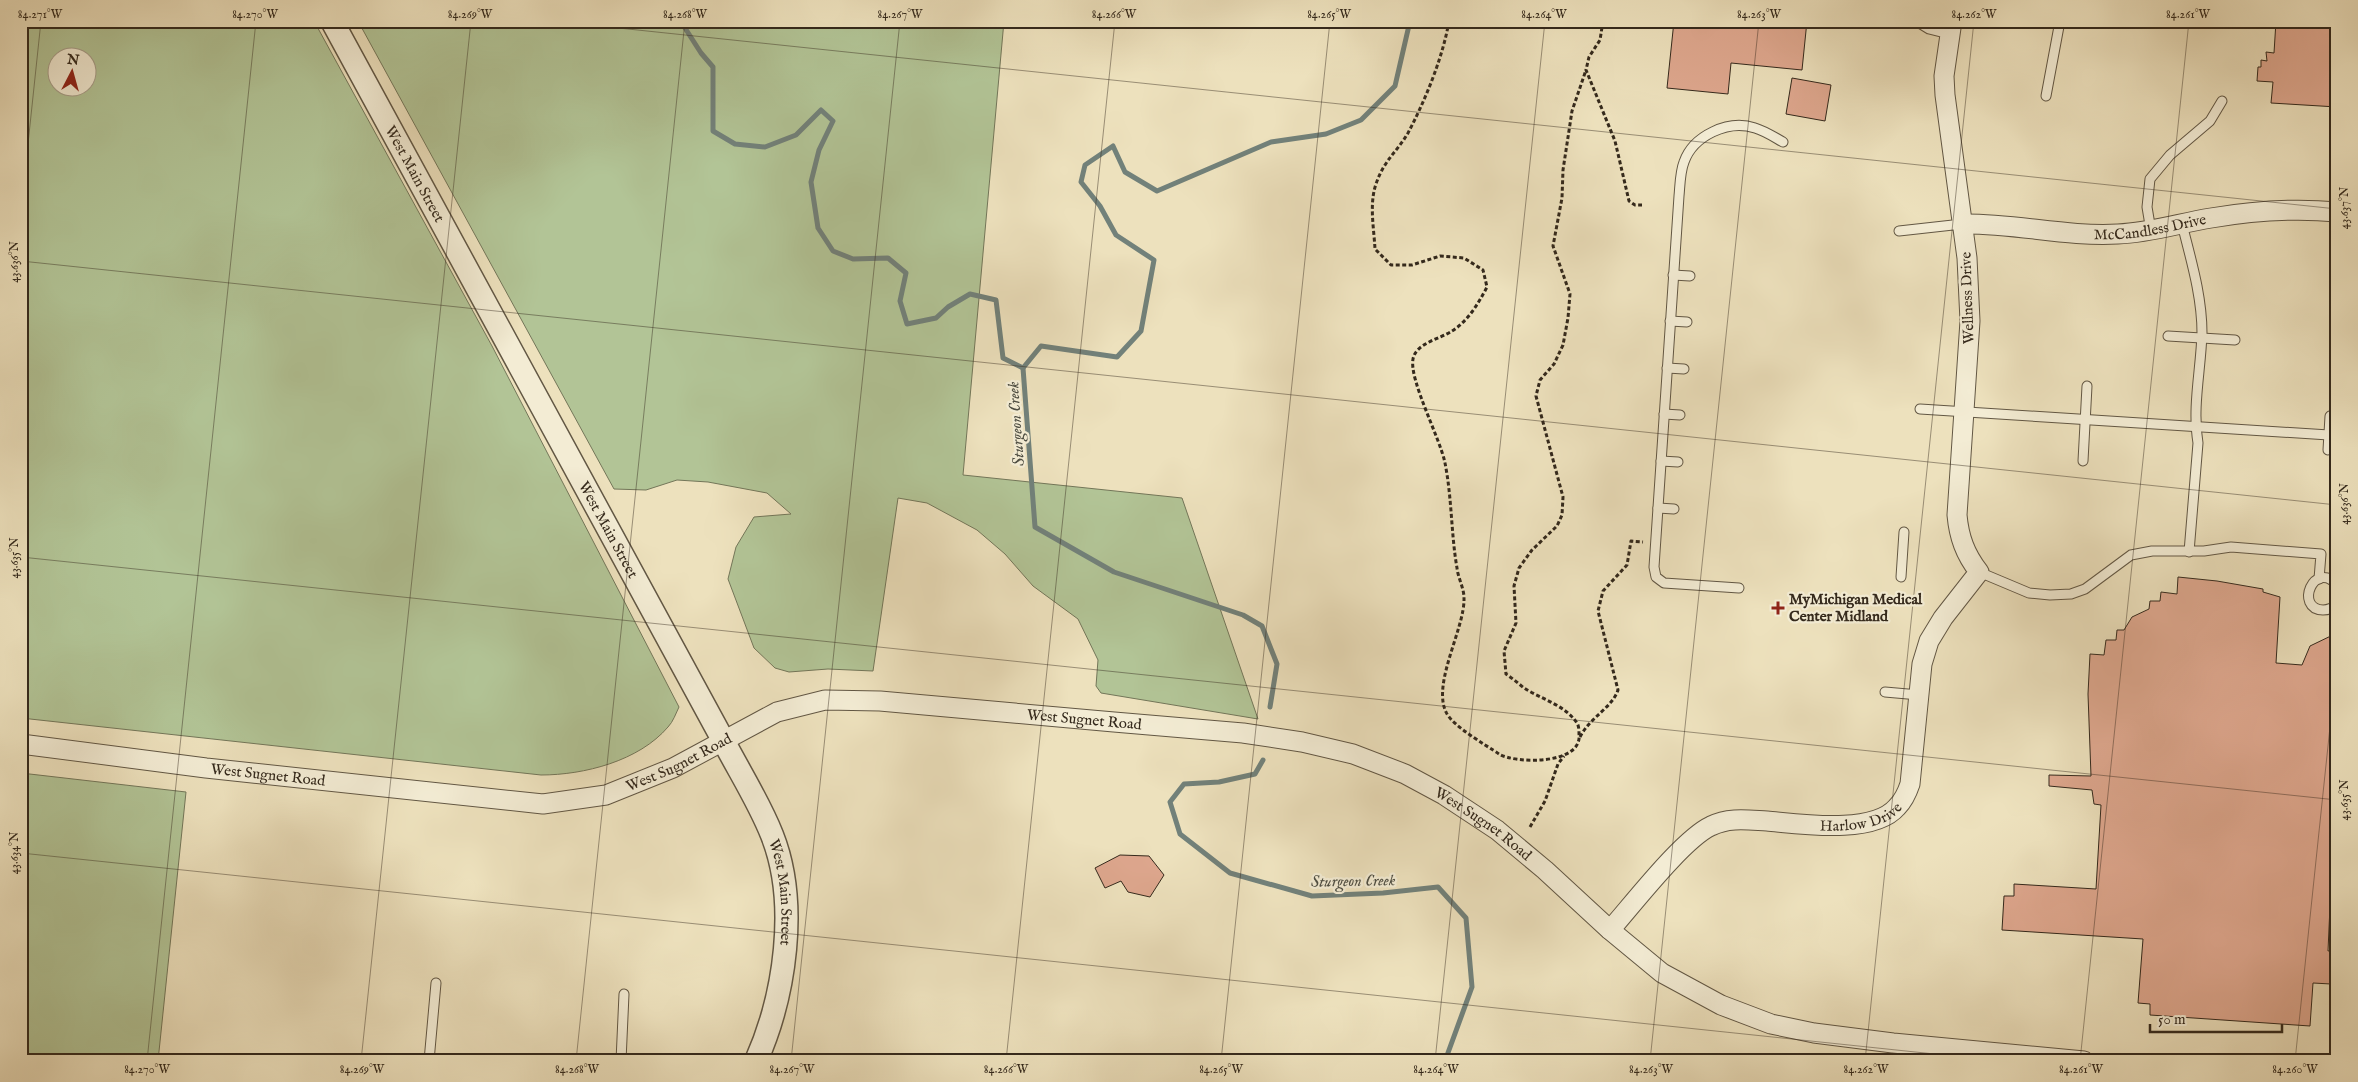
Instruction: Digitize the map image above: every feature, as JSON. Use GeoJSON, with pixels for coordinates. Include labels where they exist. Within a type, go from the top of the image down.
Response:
{"type":"FeatureCollection","features":[{"type":"Feature","properties":{"kind":"street","name":"West Main Street"},"geometry":{"type":"LineString","coordinates":[[332,21],[723,740],[772,835],[780,864],[786,926],[781,976],[770,1026],[756,1061]]}},
{"type":"Feature","properties":{"kind":"street","name":"Wellness Drive"},"geometry":{"type":"LineString","coordinates":[[1951,28],[1944,76],[1945,96],[1962,224],[1969,289],[1970,321],[1957,515],[1958,529],[1968,558],[1978,572]]}},
{"type":"Feature","properties":{"kind":"street","name":"McCandless Drive"},"geometry":{"type":"LineString","coordinates":[[1962,224],[2009,225],[2079,234],[2117,234],[2151,231],[2212,218],[2256,213],[2288,210],[2337,212]]}},
{"type":"Feature","properties":{"kind":"street","name":"Harlow Drive"},"geometry":{"type":"LineString","coordinates":[[1610,930],[1677,855],[1701,832],[1712,825],[1733,819],[1841,825],[1862,824],[1883,817],[1896,809],[1905,797],[1912,776],[1922,664],[1929,641],[1943,618],[1978,572]]}},
{"type":"Feature","properties":{"kind":"street","name":"West Sugnet Road"},"geometry":{"type":"LineString","coordinates":[[21,744],[206,768],[543,804],[606,795],[673,768],[777,712],[825,700],[880,701],[1243,733],[1302,742],[1362,758],[1406,774],[1444,795],[1510,842],[1545,870],[1610,930],[1662,973],[1721,1005],[1771,1024],[1892,1052],[2084,1061]]}},
{"type":"Feature","properties":{"kind":"lane"},"geometry":{"type":"LineString","coordinates":[[1916,21],[1929,29],[1951,28]]}},
{"type":"Feature","properties":{"kind":"lane"},"geometry":{"type":"LineString","coordinates":[[2046,96],[2060,21]]}},
{"type":"Feature","properties":{"kind":"lane"},"geometry":{"type":"LineString","coordinates":[[2151,231],[2147,207],[2150,179],[2170,155],[2210,121],[2222,101]]}},
{"type":"Feature","properties":{"kind":"lane"},"geometry":{"type":"LineString","coordinates":[[1739,588],[1664,583],[1656,577],[1654,567],[1673,275],[1684,162],[1694,144],[1713,131],[1734,127],[1753,127],[1783,142]]}},
{"type":"Feature","properties":{"kind":"lane"},"geometry":{"type":"LineString","coordinates":[[1899,231],[1962,224]]}},
{"type":"Feature","properties":{"kind":"lane"},"geometry":{"type":"LineString","coordinates":[[2182,224],[2199,292],[2202,338],[2196,426],[2198,443],[2189,552]]}},
{"type":"Feature","properties":{"kind":"lane"},"geometry":{"type":"LineString","coordinates":[[1673,275],[1690,276]]}},
{"type":"Feature","properties":{"kind":"lane"},"geometry":{"type":"LineString","coordinates":[[1670,321],[1687,322]]}},
{"type":"Feature","properties":{"kind":"lane"},"geometry":{"type":"LineString","coordinates":[[2168,336],[2235,340]]}},
{"type":"Feature","properties":{"kind":"lane"},"geometry":{"type":"LineString","coordinates":[[1667,368],[1684,369]]}},
{"type":"Feature","properties":{"kind":"lane"},"geometry":{"type":"LineString","coordinates":[[2083,461],[2087,386]]}},
{"type":"Feature","properties":{"kind":"lane"},"geometry":{"type":"LineString","coordinates":[[1920,409],[2329,436]]}},
{"type":"Feature","properties":{"kind":"lane"},"geometry":{"type":"LineString","coordinates":[[1664,414],[1680,416]]}},
{"type":"Feature","properties":{"kind":"lane"},"geometry":{"type":"LineString","coordinates":[[2328,450],[2330,416]]}},
{"type":"Feature","properties":{"kind":"lane"},"geometry":{"type":"LineString","coordinates":[[1661,461],[1678,462]]}},
{"type":"Feature","properties":{"kind":"lane"},"geometry":{"type":"LineString","coordinates":[[1658,508],[1674,509]]}},
{"type":"Feature","properties":{"kind":"lane"},"geometry":{"type":"LineString","coordinates":[[1902,577],[1904,532]]}},
{"type":"Feature","properties":{"kind":"lane"},"geometry":{"type":"LineString","coordinates":[[1978,572],[2029,593],[2071,594],[2085,589],[2132,555],[2152,551],[2189,552],[2231,547],[2321,554],[2319,579]]}},
{"type":"Feature","properties":{"kind":"lane"},"geometry":{"type":"LineString","coordinates":[[2337,585],[2330,579],[2319,579],[2311,585],[2308,599],[2319,610],[2324,610],[2337,604]]}},
{"type":"Feature","properties":{"kind":"lane"},"geometry":{"type":"LineString","coordinates":[[1885,692],[1919,695]]}},
{"type":"Feature","properties":{"kind":"lane"},"geometry":{"type":"LineString","coordinates":[[429,1061],[436,983]]}},
{"type":"Feature","properties":{"kind":"lane"},"geometry":{"type":"LineString","coordinates":[[621,1061],[624,994]]}},
{"type":"Feature","properties":{"kind":"path"},"geometry":{"type":"LineString","coordinates":[[1450,21],[1421,106],[1407,135],[1385,162],[1375,186],[1372,216],[1375,249],[1392,265],[1412,265],[1440,256],[1464,258],[1483,270],[1487,288],[1475,309],[1453,331],[1419,348],[1413,358],[1414,374],[1445,462],[1457,569],[1464,596],[1462,612],[1446,671],[1443,693],[1446,712],[1465,732],[1504,756],[1531,760],[1555,759],[1573,750],[1586,727],[1615,700],[1618,690],[1598,611],[1603,591],[1627,566],[1631,541],[1643,542]]}},
{"type":"Feature","properties":{"kind":"path"},"geometry":{"type":"LineString","coordinates":[[1580,738],[1578,724],[1567,714],[1547,699],[1525,688],[1506,674],[1504,651],[1516,623],[1514,586],[1519,568],[1532,550],[1557,526],[1562,515],[1561,488],[1536,396],[1540,380],[1554,364],[1563,345],[1568,318],[1570,294],[1553,246],[1562,198],[1563,170],[1572,111],[1590,57],[1600,40],[1603,21]]}},
{"type":"Feature","properties":{"kind":"path"},"geometry":{"type":"LineString","coordinates":[[1586,70],[1615,141],[1629,201],[1635,205],[1642,205]]}},
{"type":"Feature","properties":{"kind":"path"},"geometry":{"type":"LineString","coordinates":[[1530,827],[1545,801],[1558,764],[1564,756]]}},
{"type":"Feature","properties":{"kind":"green space"},"geometry":{"type":"Polygon","coordinates":[[[21,21],[314,21],[492,346],[679,707],[670,725],[656,739],[626,757],[592,769],[541,775],[21,718],[21,21]]]}},
{"type":"Feature","properties":{"kind":"green space"},"geometry":{"type":"Polygon","coordinates":[[[358,21],[1004,21],[963,475],[1182,498],[1258,719],[1101,693],[1096,686],[1098,660],[1078,619],[1033,586],[1005,554],[977,530],[927,503],[898,498],[873,671],[828,669],[789,672],[775,668],[754,648],[728,579],[736,547],[754,517],[791,514],[767,493],[708,482],[677,480],[646,490],[614,489],[358,21]]]}},
{"type":"Feature","properties":{"kind":"green space"},"geometry":{"type":"Polygon","coordinates":[[[21,773],[186,792],[158,1061],[21,1061],[21,773]]]}},
{"type":"Feature","properties":{"kind":"building"},"geometry":{"type":"Polygon","coordinates":[[[1674,21],[1734,26],[1734,21],[1807,21],[1802,70],[1731,63],[1728,94],[1667,88],[1674,21]]]}},
{"type":"Feature","properties":{"kind":"building"},"geometry":{"type":"Polygon","coordinates":[[[2276,21],[2337,21],[2337,107],[2271,103],[2273,82],[2257,81],[2258,67],[2261,67],[2261,60],[2267,61],[2266,52],[2274,53],[2276,21]]]}},
{"type":"Feature","properties":{"kind":"building"},"geometry":{"type":"Polygon","coordinates":[[[1792,78],[1831,85],[1825,121],[1786,114],[1792,78]]]}},
{"type":"Feature","properties":{"kind":"building"},"geometry":{"type":"Polygon","coordinates":[[[2178,577],[2263,589],[2263,592],[2280,597],[2276,663],[2302,665],[2310,646],[2337,633],[2337,906],[2330,906],[2328,951],[2334,950],[2331,984],[2313,983],[2310,1026],[2150,1015],[2150,1004],[2138,1003],[2143,939],[2002,930],[2004,896],[2014,896],[2014,884],[2096,889],[2101,805],[2094,804],[2092,790],[2049,786],[2049,775],[2091,776],[2088,694],[2090,654],[2104,655],[2106,640],[2116,640],[2117,630],[2124,630],[2132,617],[2149,609],[2150,601],[2160,601],[2161,592],[2177,594],[2178,577]]]}},
{"type":"Feature","properties":{"kind":"building"},"geometry":{"type":"Polygon","coordinates":[[[1120,855],[1149,856],[1164,875],[1150,897],[1128,892],[1121,881],[1105,888],[1095,868],[1120,855]]]}},
{"type":"Feature","properties":{"kind":"waterway"},"geometry":{"type":"LineString","coordinates":[[687,21],[685,28],[701,53],[713,67],[713,131],[735,144],[765,147],[796,135],[821,110],[833,121],[819,150],[811,182],[818,228],[833,251],[853,259],[888,258],[906,273],[900,301],[907,324],[936,318],[948,307],[970,294],[996,300],[1003,358],[1023,368]]}},
{"type":"Feature","properties":{"kind":"waterway","name":"Sturgeon Creek"},"geometry":{"type":"LineString","coordinates":[[1270,707],[1277,664],[1262,626],[1243,615],[1114,572],[1035,527],[1023,368],[1041,346],[1117,357],[1141,331],[1154,260],[1116,235],[1100,206],[1081,182],[1085,165],[1113,146],[1125,172],[1157,191],[1271,142],[1326,134],[1361,120],[1395,86],[1410,21]]}},
{"type":"Feature","properties":{"kind":"waterway","name":"Sturgeon Creek"},"geometry":{"type":"LineString","coordinates":[[1263,760],[1255,774],[1219,782],[1184,784],[1170,802],[1180,834],[1230,873],[1312,896],[1383,893],[1438,887],[1466,918],[1472,987],[1445,1061]]}},
{"type":"Feature","properties":{"kind":"place","name":"MyMichigan Medical Center Midland"},"geometry":{"type":"Point","coordinates":[1778,608]}}]}
